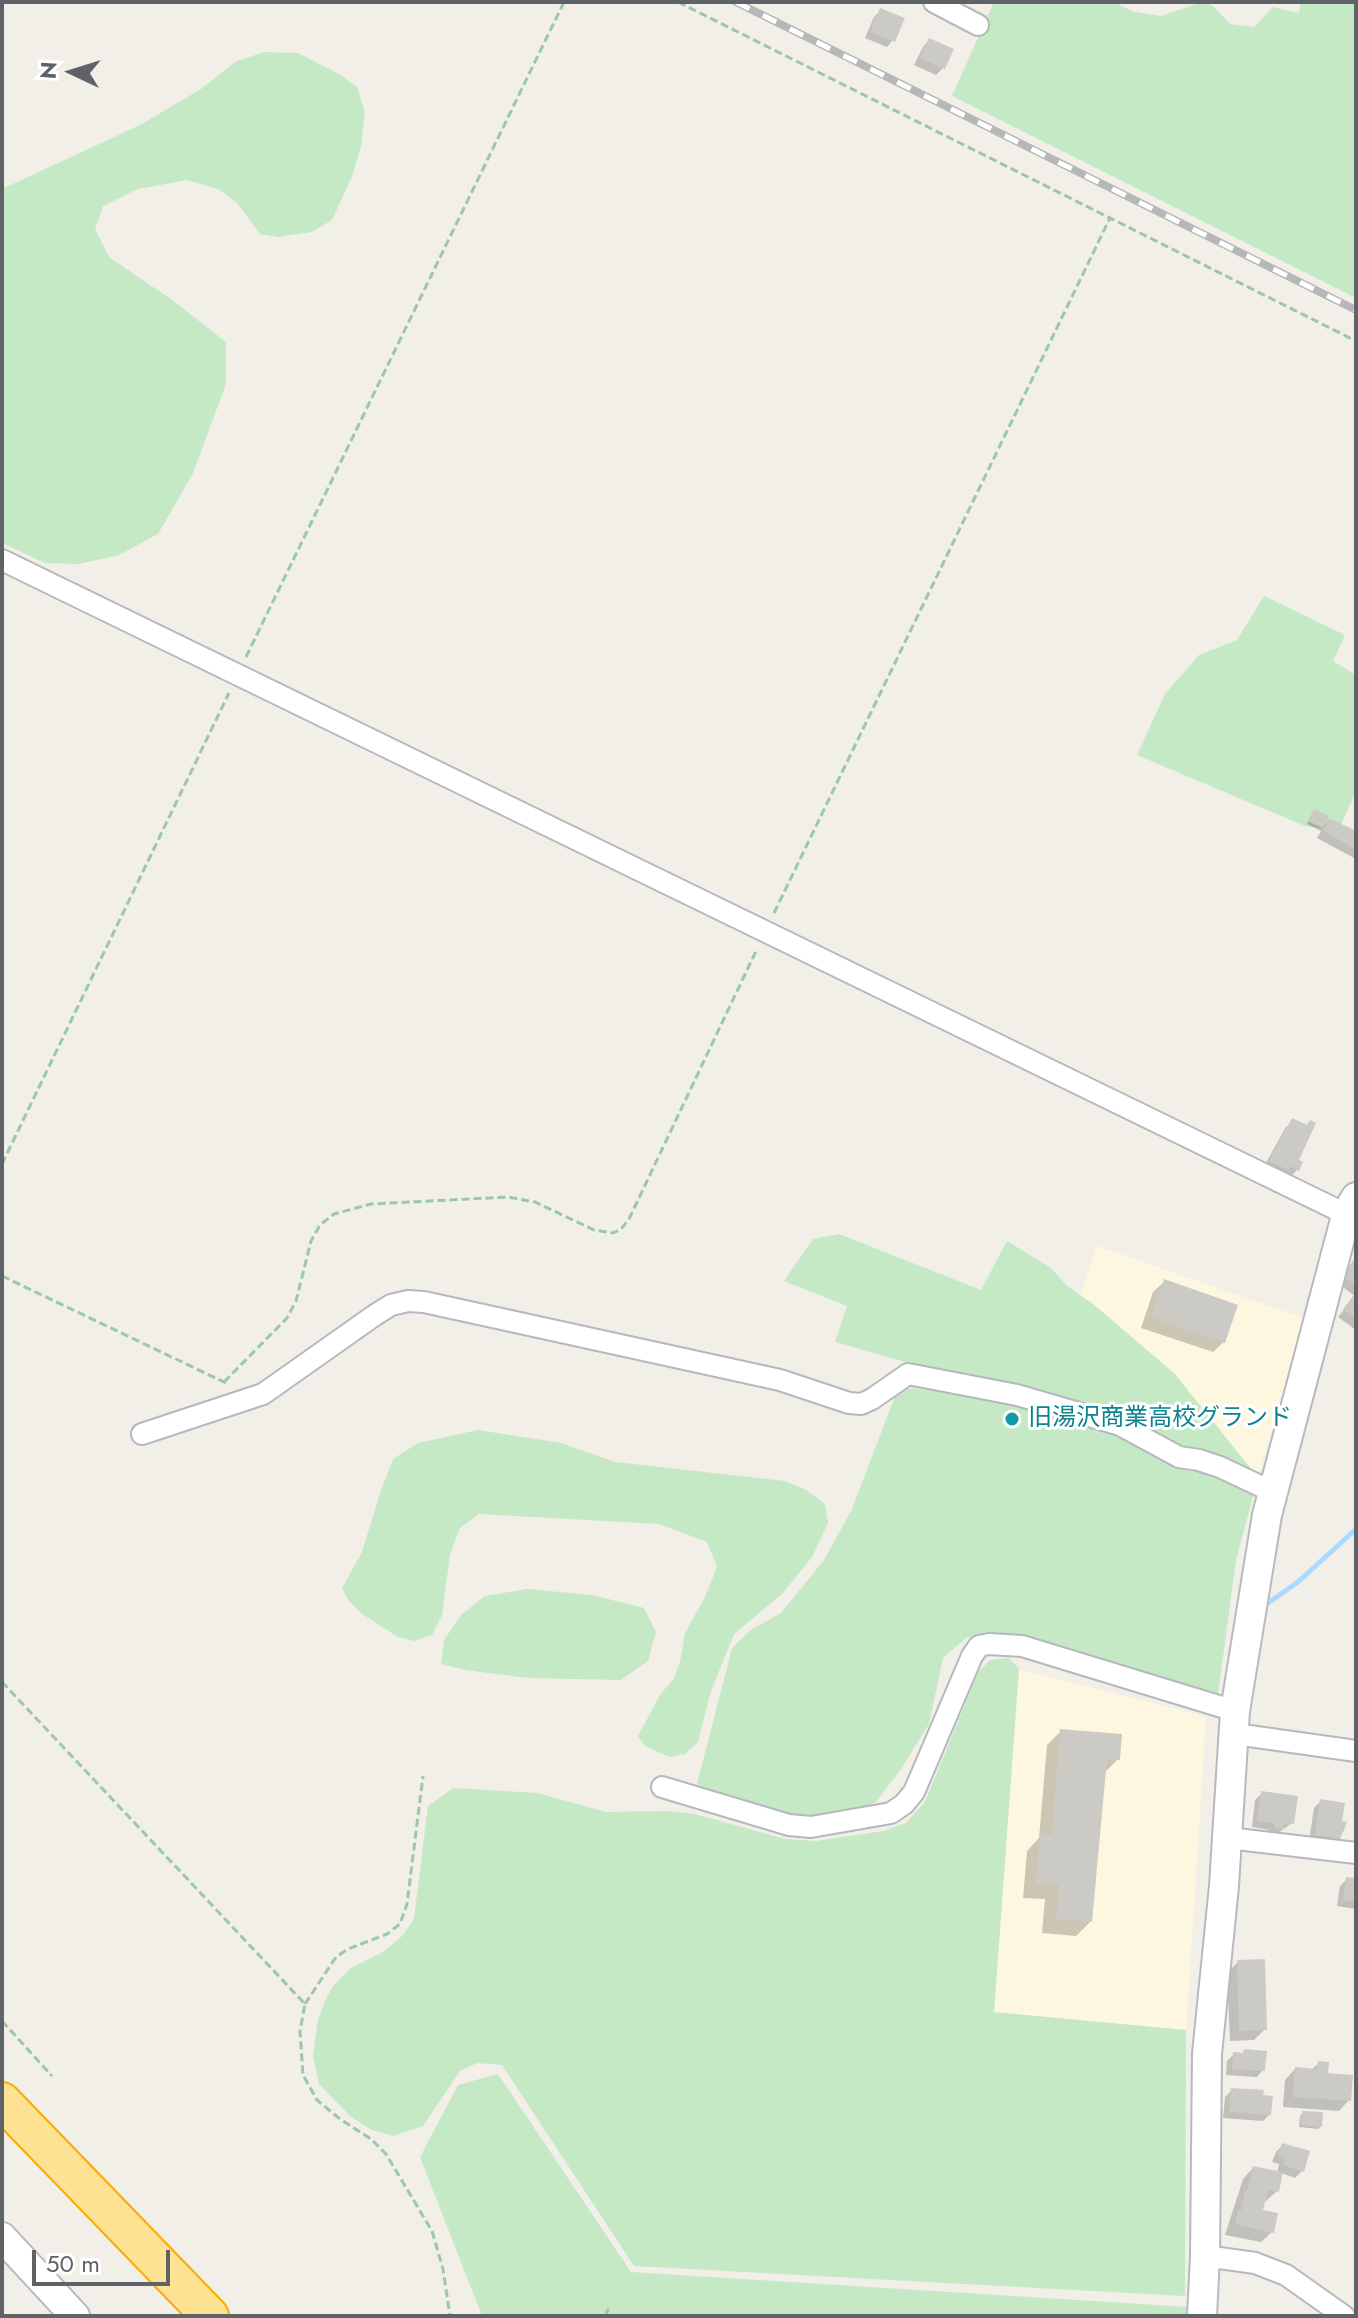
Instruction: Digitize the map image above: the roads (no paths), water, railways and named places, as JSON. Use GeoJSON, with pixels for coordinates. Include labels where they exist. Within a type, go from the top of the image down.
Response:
{"type":"FeatureCollection","features":[{"type":"Feature","properties":{"kind":"highway"},"geometry":{"type":"LineString","coordinates":[[2,2101],[210,2316]]}},
{"type":"Feature","properties":{"kind":"street"},"geometry":{"type":"LineString","coordinates":[[934,2],[978,25]]}},
{"type":"Feature","properties":{"kind":"street"},"geometry":{"type":"LineString","coordinates":[[2,560],[765,930],[1353,1209],[1267,1515],[1235,1723],[1228,1838],[1207,2054],[1202,2316]]}},
{"type":"Feature","properties":{"kind":"street"},"geometry":{"type":"LineString","coordinates":[[142,1434],[255,1397],[391,1305],[408,1301],[780,1380],[849,1403],[861,1404],[872,1399],[908,1374],[1017,1395],[1120,1425],[1179,1457],[1220,1467],[1273,1492]]}},
{"type":"Feature","properties":{"kind":"street"},"geometry":{"type":"LineString","coordinates":[[662,1787],[789,1825],[811,1827],[891,1813],[914,1792],[972,1656],[979,1646],[989,1644],[1022,1646],[1235,1723],[1356,1751]]}},
{"type":"Feature","properties":{"kind":"street"},"geometry":{"type":"LineString","coordinates":[[1228,1838],[1356,1853]]}},
{"type":"Feature","properties":{"kind":"street"},"geometry":{"type":"LineString","coordinates":[[2,2237],[75,2316]]}},
{"type":"Feature","properties":{"kind":"street"},"geometry":{"type":"LineString","coordinates":[[1205,2256],[1255,2263],[1286,2275],[1344,2316]]}},
{"type":"Feature","properties":{"kind":"waterway"},"geometry":{"type":"LineString","coordinates":[[1268,1603],[1298,1582],[1356,1529]]}},
{"type":"Feature","properties":{"kind":"railway"},"geometry":{"type":"LineString","coordinates":[[736,2],[1356,310]]}},
{"type":"Feature","properties":{"kind":"place","name":"旧湯沢商業高校グランド"},"geometry":{"type":"Point","coordinates":[1012,1419]}}]}
